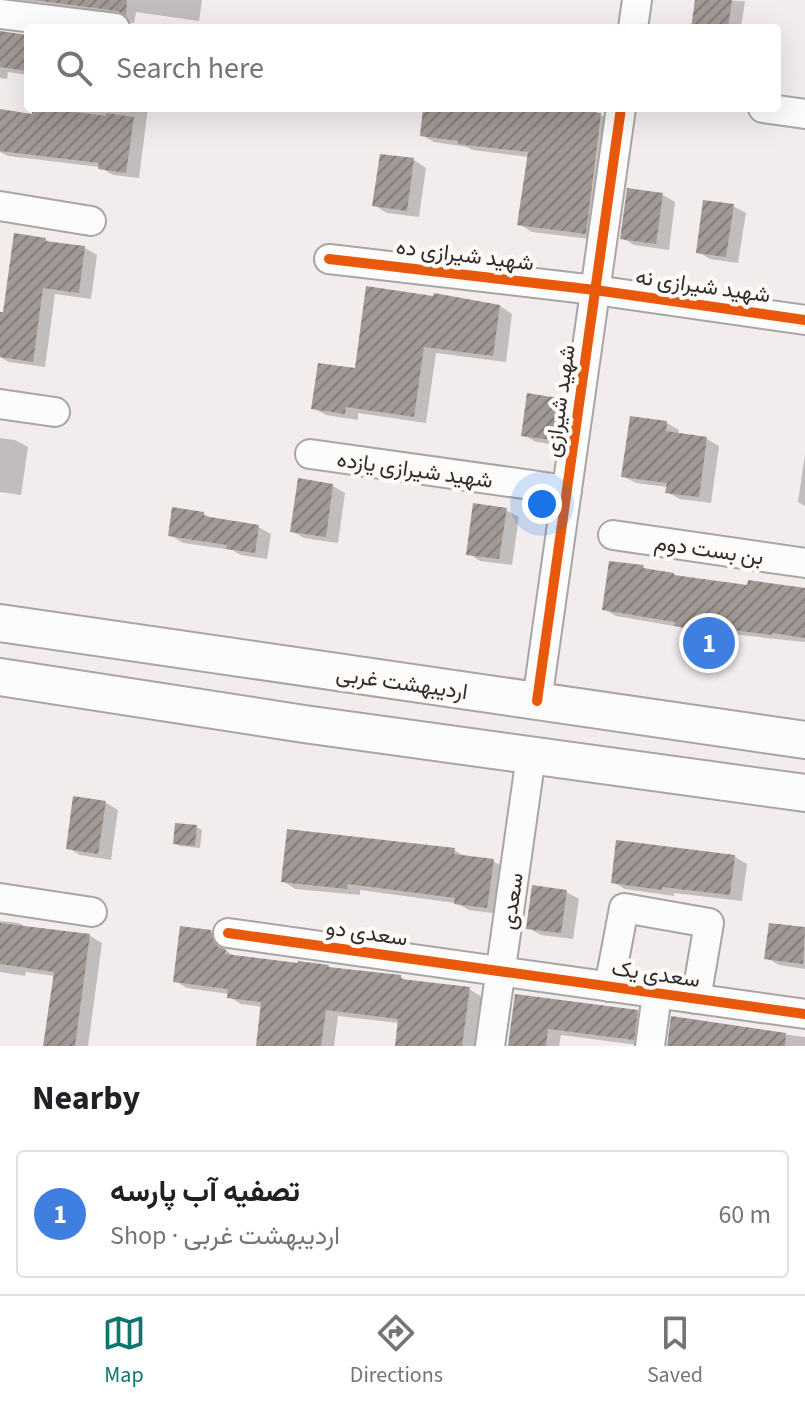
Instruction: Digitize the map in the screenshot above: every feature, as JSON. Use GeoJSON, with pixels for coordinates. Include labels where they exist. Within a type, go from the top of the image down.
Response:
{"type":"FeatureCollection","features":[{"type":"Feature","properties":{"kind":"main road","name":"اردیبهشت غربی"},"geometry":{"type":"LineString","coordinates":[[0,623],[805,740]]}},
{"type":"Feature","properties":{"kind":"main road"},"geometry":{"type":"LineString","coordinates":[[0,677],[241,715],[805,793]]}},
{"type":"Feature","properties":{"kind":"street"},"geometry":{"type":"LineString","coordinates":[[634,24],[637,0]]}},
{"type":"Feature","properties":{"kind":"street"},"geometry":{"type":"LineString","coordinates":[[0,14],[82,24]]}},
{"type":"Feature","properties":{"kind":"street"},"geometry":{"type":"LineString","coordinates":[[781,111],[805,114]]}},
{"type":"Feature","properties":{"kind":"street","name":"شهید شیرازی"},"geometry":{"type":"LineString","coordinates":[[537,701],[620,112]]}},
{"type":"Feature","properties":{"kind":"street"},"geometry":{"type":"LineString","coordinates":[[0,206],[91,221]]}},
{"type":"Feature","properties":{"kind":"street","name":"شهید شیرازی ده"},"geometry":{"type":"LineString","coordinates":[[329,259],[595,290]]}},
{"type":"Feature","properties":{"kind":"street","name":"شهید شیرازی نه"},"geometry":{"type":"LineString","coordinates":[[595,290],[805,320]]}},
{"type":"Feature","properties":{"kind":"street"},"geometry":{"type":"LineString","coordinates":[[0,404],[55,412]]}},
{"type":"Feature","properties":{"kind":"street","name":"شهید شیرازی یازده"},"geometry":{"type":"LineString","coordinates":[[310,454],[567,490]]}},
{"type":"Feature","properties":{"kind":"street","name":"بن بست دوم"},"geometry":{"type":"LineString","coordinates":[[613,535],[805,563]]}},
{"type":"Feature","properties":{"kind":"street","name":"سعدی"},"geometry":{"type":"LineString","coordinates":[[490,1046],[531,756]]}},
{"type":"Feature","properties":{"kind":"street"},"geometry":{"type":"LineString","coordinates":[[0,898],[92,912]]}},
{"type":"Feature","properties":{"kind":"street"},"geometry":{"type":"LineString","coordinates":[[609,987],[624,908],[709,923],[696,999]]}},
{"type":"Feature","properties":{"kind":"street","name":"سعدی دو"},"geometry":{"type":"LineString","coordinates":[[228,933],[501,971]]}},
{"type":"Feature","properties":{"kind":"street","name":"سعدی یک"},"geometry":{"type":"LineString","coordinates":[[501,971],[805,1014]]}},
{"type":"Feature","properties":{"kind":"street"},"geometry":{"type":"LineString","coordinates":[[650,1046],[657,994]]}},
{"type":"Feature","properties":{"kind":"building"},"geometry":{"type":"Polygon","coordinates":[[[34,0],[127,0],[126,15],[117,11],[34,0]]]}},
{"type":"Feature","properties":{"kind":"building"},"geometry":{"type":"Polygon","coordinates":[[[695,0],[732,0],[729,24],[692,24],[695,0]]]}},
{"type":"Feature","properties":{"kind":"building"},"geometry":{"type":"Polygon","coordinates":[[[0,31],[24,34],[24,70],[0,67],[0,31]]]}},
{"type":"Feature","properties":{"kind":"building"},"geometry":{"type":"Polygon","coordinates":[[[0,109],[32,114],[73,112],[134,117],[126,173],[98,169],[99,163],[0,151],[0,109]]]}},
{"type":"Feature","properties":{"kind":"building"},"geometry":{"type":"Polygon","coordinates":[[[423,112],[601,113],[586,234],[517,225],[528,152],[420,136],[423,112]]]}},
{"type":"Feature","properties":{"kind":"building"},"geometry":{"type":"Polygon","coordinates":[[[380,154],[414,158],[407,211],[372,206],[380,154]]]}},
{"type":"Feature","properties":{"kind":"building"},"geometry":{"type":"Polygon","coordinates":[[[627,188],[663,193],[656,244],[620,239],[627,188]]]}},
{"type":"Feature","properties":{"kind":"building"},"geometry":{"type":"Polygon","coordinates":[[[703,200],[734,204],[726,257],[696,253],[703,200]]]}},
{"type":"Feature","properties":{"kind":"building"},"geometry":{"type":"Polygon","coordinates":[[[14,233],[85,246],[79,293],[43,288],[33,362],[0,357],[0,312],[3,312],[14,233]]]}},
{"type":"Feature","properties":{"kind":"building"},"geometry":{"type":"Polygon","coordinates":[[[366,286],[433,296],[434,293],[500,305],[493,356],[424,347],[414,417],[346,407],[345,414],[311,409],[318,363],[355,368],[366,286]]]}},
{"type":"Feature","properties":{"kind":"building"},"geometry":{"type":"Polygon","coordinates":[[[527,393],[558,398],[552,440],[521,436],[527,393]]]}},
{"type":"Feature","properties":{"kind":"building"},"geometry":{"type":"Polygon","coordinates":[[[630,416],[667,421],[666,431],[707,437],[699,497],[665,493],[667,483],[621,477],[630,416]]]}},
{"type":"Feature","properties":{"kind":"building"},"geometry":{"type":"Polygon","coordinates":[[[298,478],[333,484],[326,537],[290,532],[298,478]]]}},
{"type":"Feature","properties":{"kind":"building"},"geometry":{"type":"Polygon","coordinates":[[[473,503],[507,508],[499,559],[466,555],[473,503]]]}},
{"type":"Feature","properties":{"kind":"building"},"geometry":{"type":"Polygon","coordinates":[[[172,507],[259,525],[255,553],[226,549],[227,545],[168,536],[172,507]]]}},
{"type":"Feature","properties":{"kind":"building"},"geometry":{"type":"Polygon","coordinates":[[[609,561],[644,565],[643,568],[674,575],[747,585],[748,580],[805,588],[805,638],[709,627],[708,631],[674,626],[675,622],[602,610],[609,561]]]}},
{"type":"Feature","properties":{"kind":"building"},"geometry":{"type":"Polygon","coordinates":[[[73,796],[106,801],[98,854],[66,849],[73,796]]]}},
{"type":"Feature","properties":{"kind":"building"},"geometry":{"type":"Polygon","coordinates":[[[175,823],[197,825],[195,846],[173,844],[175,823]]]}},
{"type":"Feature","properties":{"kind":"building"},"geometry":{"type":"Polygon","coordinates":[[[287,829],[455,848],[454,854],[494,859],[487,908],[454,904],[455,898],[348,884],[347,889],[281,882],[287,829]]]}},
{"type":"Feature","properties":{"kind":"building"},"geometry":{"type":"Polygon","coordinates":[[[616,840],[735,855],[730,895],[611,883],[616,840]]]}},
{"type":"Feature","properties":{"kind":"building"},"geometry":{"type":"Polygon","coordinates":[[[532,885],[567,890],[561,933],[526,929],[532,885]]]}},
{"type":"Feature","properties":{"kind":"building"},"geometry":{"type":"Polygon","coordinates":[[[0,923],[90,934],[75,1046],[43,1046],[54,972],[0,964],[0,923]]]}},
{"type":"Feature","properties":{"kind":"building"},"geometry":{"type":"Polygon","coordinates":[[[769,923],[805,927],[803,964],[764,959],[769,923]]]}},
{"type":"Feature","properties":{"kind":"building"},"geometry":{"type":"Polygon","coordinates":[[[180,926],[211,930],[213,940],[218,947],[226,950],[225,954],[329,965],[401,975],[401,979],[470,987],[462,1046],[395,1046],[398,1019],[326,1010],[321,1046],[256,1046],[261,1002],[227,998],[228,989],[173,982],[180,926]]]}},
{"type":"Feature","properties":{"kind":"building"},"geometry":{"type":"Polygon","coordinates":[[[515,994],[638,1010],[634,1040],[548,1029],[546,1046],[508,1046],[515,994]]]}},
{"type":"Feature","properties":{"kind":"building"},"geometry":{"type":"Polygon","coordinates":[[[671,1016],[786,1033],[785,1046],[667,1046],[671,1016]]]}},
{"type":"Feature","properties":{"kind":"cycle path"},"geometry":{"type":"LineString","coordinates":[[537,701],[620,112]]}},
{"type":"Feature","properties":{"kind":"cycle path"},"geometry":{"type":"LineString","coordinates":[[329,259],[595,290],[805,320]]}},
{"type":"Feature","properties":{"kind":"cycle path"},"geometry":{"type":"LineString","coordinates":[[228,933],[805,1014]]}},
{"type":"Feature","properties":{"kind":"place","name":"تصفیه آب پارسه"},"geometry":{"type":"Point","coordinates":[709,643]}}]}
